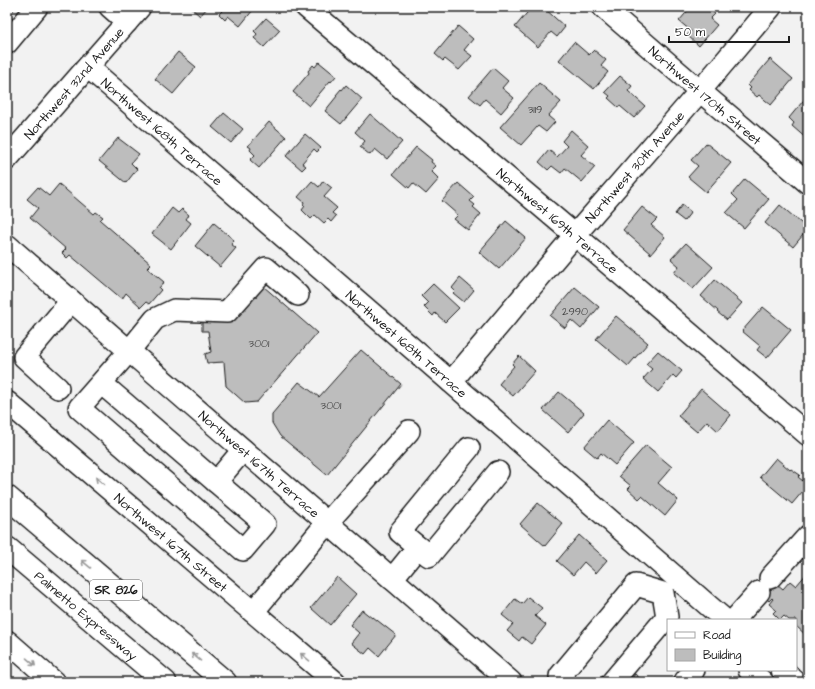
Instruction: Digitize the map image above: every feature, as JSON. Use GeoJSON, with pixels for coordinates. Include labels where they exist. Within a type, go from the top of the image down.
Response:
{"type":"FeatureCollection","features":[{"type":"Feature","properties":{"kind":"highway","name":"SR 826"},"geometry":{"type":"LineString","coordinates":[[7,497],[225,682]]}},
{"type":"Feature","properties":{"kind":"highway","name":"Palmetto Expressway"},"geometry":{"type":"LineString","coordinates":[[7,548],[165,682]]}},
{"type":"Feature","properties":{"kind":"street"},"geometry":{"type":"LineString","coordinates":[[7,43],[37,7]]}},
{"type":"Feature","properties":{"kind":"street"},"geometry":{"type":"LineString","coordinates":[[110,7],[134,14]]}},
{"type":"Feature","properties":{"kind":"street","name":"Northwest 169th Terrace"},"geometry":{"type":"LineString","coordinates":[[306,7],[808,435]]}},
{"type":"Feature","properties":{"kind":"street","name":"Northwest 170th Street"},"geometry":{"type":"LineString","coordinates":[[604,7],[808,183]]}},
{"type":"Feature","properties":{"kind":"street","name":"Northwest 30th Avenue"},"geometry":{"type":"LineString","coordinates":[[451,382],[574,235],[771,7]]}},
{"type":"Feature","properties":{"kind":"street","name":"Northwest 32nd Avenue"},"geometry":{"type":"LineString","coordinates":[[8,155],[134,14]]}},
{"type":"Feature","properties":{"kind":"street","name":"Northwest 168th Terrace"},"geometry":{"type":"LineString","coordinates":[[88,67],[724,619]]}},
{"type":"Feature","properties":{"kind":"street","name":"Northwest 167th Terrace"},"geometry":{"type":"LineString","coordinates":[[7,246],[511,682]]}},
{"type":"Feature","properties":{"kind":"street"},"geometry":{"type":"LineString","coordinates":[[101,383],[265,524],[243,550],[79,408],[155,319],[174,310],[227,312],[266,268],[298,295]]}},
{"type":"Feature","properties":{"kind":"street"},"geometry":{"type":"LineString","coordinates":[[58,388],[24,357],[72,301]]}},
{"type":"Feature","properties":{"kind":"street","name":"Northwest 167th Street"},"geometry":{"type":"LineString","coordinates":[[7,402],[335,682]]}},
{"type":"Feature","properties":{"kind":"street"},"geometry":{"type":"LineString","coordinates":[[253,612],[409,430]]}},
{"type":"Feature","properties":{"kind":"street"},"geometry":{"type":"LineString","coordinates":[[469,448],[400,532],[418,547],[429,556],[498,472]]}},
{"type":"Feature","properties":{"kind":"street"},"geometry":{"type":"LineString","coordinates":[[216,482],[243,450]]}},
{"type":"Feature","properties":{"kind":"street"},"geometry":{"type":"LineString","coordinates":[[735,619],[808,536]]}},
{"type":"Feature","properties":{"kind":"street"},"geometry":{"type":"LineString","coordinates":[[392,579],[418,547]]}},
{"type":"Feature","properties":{"kind":"street"},"geometry":{"type":"LineString","coordinates":[[612,682],[667,617],[663,593],[676,577]]}},
{"type":"Feature","properties":{"kind":"street"},"geometry":{"type":"LineString","coordinates":[[560,676],[636,585],[663,593]]}},
{"type":"Feature","properties":{"kind":"street"},"geometry":{"type":"LineString","coordinates":[[7,641],[54,682]]}},
{"type":"Feature","properties":{"kind":"street"},"geometry":{"type":"LineString","coordinates":[[686,682],[685,681],[693,671]]}},
{"type":"Feature","properties":{"kind":"street"},"geometry":{"type":"LineString","coordinates":[[750,671],[763,682]]}},
{"type":"Feature","properties":{"kind":"street"},"geometry":{"type":"LineString","coordinates":[[783,671],[796,682]]}},
{"type":"Feature","properties":{"kind":"building"},"geometry":{"type":"Polygon","coordinates":[[[7,7],[16,7],[7,17],[7,7]]]}},
{"type":"Feature","properties":{"kind":"building"},"geometry":{"type":"Polygon","coordinates":[[[190,7],[208,7],[200,16],[190,7]]]}},
{"type":"Feature","properties":{"kind":"building"},"geometry":{"type":"Polygon","coordinates":[[[217,7],[250,7],[253,10],[240,26],[228,16],[225,20],[219,14],[222,11],[217,7]]]}},
{"type":"Feature","properties":{"kind":"building"},"geometry":{"type":"Polygon","coordinates":[[[532,7],[543,7],[565,27],[557,37],[551,32],[538,47],[515,27],[532,7]]]}},
{"type":"Feature","properties":{"kind":"building"},"geometry":{"type":"Polygon","coordinates":[[[691,7],[707,7],[715,14],[710,19],[717,25],[699,46],[687,35],[691,31],[679,21],[691,7]]]}},
{"type":"Feature","properties":{"kind":"building"},"geometry":{"type":"Polygon","coordinates":[[[266,18],[280,30],[264,47],[254,38],[257,34],[254,31],[266,18]]]}},
{"type":"Feature","properties":{"kind":"building"},"geometry":{"type":"Polygon","coordinates":[[[458,26],[473,39],[464,50],[472,56],[459,70],[445,59],[443,61],[435,54],[458,26]]]}},
{"type":"Feature","properties":{"kind":"building"},"geometry":{"type":"Polygon","coordinates":[[[574,42],[589,55],[594,50],[606,60],[601,66],[608,72],[594,89],[559,60],[574,42]]]}},
{"type":"Feature","properties":{"kind":"building"},"geometry":{"type":"Polygon","coordinates":[[[178,52],[196,67],[173,94],[155,79],[178,52]]]}},
{"type":"Feature","properties":{"kind":"building"},"geometry":{"type":"Polygon","coordinates":[[[770,59],[793,79],[771,105],[759,95],[757,97],[749,90],[751,88],[748,85],[770,59]]]}},
{"type":"Feature","properties":{"kind":"building"},"geometry":{"type":"Polygon","coordinates":[[[319,62],[336,76],[309,106],[293,92],[309,73],[308,71],[313,65],[315,67],[319,62]]]}},
{"type":"Feature","properties":{"kind":"building"},"geometry":{"type":"Polygon","coordinates":[[[493,68],[508,81],[502,88],[514,98],[501,113],[485,99],[480,105],[469,96],[493,68]]]}},
{"type":"Feature","properties":{"kind":"building"},"geometry":{"type":"Polygon","coordinates":[[[620,76],[632,86],[628,91],[645,106],[634,118],[620,106],[618,107],[608,98],[610,96],[605,92],[620,76]]]}},
{"type":"Feature","properties":{"kind":"building"},"geometry":{"type":"Polygon","coordinates":[[[539,83],[561,102],[548,116],[555,122],[546,132],[538,126],[521,145],[500,127],[539,83]]]}},
{"type":"Feature","properties":{"kind":"building"},"geometry":{"type":"Polygon","coordinates":[[[346,85],[362,99],[341,124],[325,111],[337,96],[336,95],[346,85]]]}},
{"type":"Feature","properties":{"kind":"building"},"geometry":{"type":"Polygon","coordinates":[[[808,95],[808,140],[792,126],[794,123],[789,118],[808,95]]]}},
{"type":"Feature","properties":{"kind":"building"},"geometry":{"type":"Polygon","coordinates":[[[224,113],[243,129],[231,143],[212,127],[224,113]]]}},
{"type":"Feature","properties":{"kind":"building"},"geometry":{"type":"Polygon","coordinates":[[[370,114],[402,142],[387,159],[375,149],[370,155],[360,147],[365,141],[355,132],[370,114]]]}},
{"type":"Feature","properties":{"kind":"building"},"geometry":{"type":"Polygon","coordinates":[[[269,122],[286,137],[259,168],[250,160],[255,155],[248,146],[269,122]]]}},
{"type":"Feature","properties":{"kind":"building"},"geometry":{"type":"Polygon","coordinates":[[[571,130],[589,146],[581,155],[595,167],[582,182],[565,168],[561,173],[552,166],[548,170],[539,162],[549,150],[557,157],[567,146],[562,141],[571,130]]]}},
{"type":"Feature","properties":{"kind":"building"},"geometry":{"type":"Polygon","coordinates":[[[305,134],[321,148],[317,152],[314,149],[302,163],[306,166],[302,170],[286,156],[305,134]]]}},
{"type":"Feature","properties":{"kind":"building"},"geometry":{"type":"Polygon","coordinates":[[[118,138],[139,154],[131,163],[137,169],[126,183],[99,161],[118,138]]]}},
{"type":"Feature","properties":{"kind":"building"},"geometry":{"type":"Polygon","coordinates":[[[706,143],[731,163],[706,192],[688,177],[698,166],[691,160],[706,143]]]}},
{"type":"Feature","properties":{"kind":"building"},"geometry":{"type":"Polygon","coordinates":[[[416,147],[432,160],[431,162],[436,166],[431,171],[439,179],[426,194],[413,183],[409,188],[393,174],[416,147]]]}},
{"type":"Feature","properties":{"kind":"building"},"geometry":{"type":"Polygon","coordinates":[[[745,179],[769,199],[744,228],[726,213],[738,200],[732,194],[745,179]]]}},
{"type":"Feature","properties":{"kind":"building"},"geometry":{"type":"Polygon","coordinates":[[[312,181],[319,187],[323,181],[332,188],[324,197],[337,208],[332,213],[336,216],[331,222],[328,219],[324,223],[315,215],[311,219],[302,210],[305,206],[303,204],[304,202],[298,197],[312,181]]]}},
{"type":"Feature","properties":{"kind":"building"},"geometry":{"type":"Polygon","coordinates":[[[458,183],[474,197],[470,201],[475,205],[473,207],[481,214],[468,230],[454,219],[458,215],[442,201],[458,183]]]}},
{"type":"Feature","properties":{"kind":"building"},"geometry":{"type":"Polygon","coordinates":[[[59,184],[94,214],[96,212],[103,217],[100,220],[151,264],[147,268],[164,282],[159,288],[161,290],[149,304],[146,302],[141,307],[126,293],[122,299],[70,255],[67,258],[62,253],[66,249],[30,218],[38,208],[27,199],[38,187],[49,196],[59,184]]]}},
{"type":"Feature","properties":{"kind":"building"},"geometry":{"type":"Polygon","coordinates":[[[682,205],[691,212],[684,221],[675,214],[682,205]]]}},
{"type":"Feature","properties":{"kind":"building"},"geometry":{"type":"Polygon","coordinates":[[[780,205],[808,229],[793,247],[765,223],[780,205]]]}},
{"type":"Feature","properties":{"kind":"building"},"geometry":{"type":"Polygon","coordinates":[[[642,207],[657,219],[651,225],[665,237],[651,254],[623,230],[642,207]]]}},
{"type":"Feature","properties":{"kind":"building"},"geometry":{"type":"Polygon","coordinates":[[[172,208],[178,213],[182,209],[189,215],[186,219],[191,223],[171,249],[152,234],[172,208]]]}},
{"type":"Feature","properties":{"kind":"building"},"geometry":{"type":"Polygon","coordinates":[[[506,221],[526,238],[499,269],[479,252],[506,221]]]}},
{"type":"Feature","properties":{"kind":"building"},"geometry":{"type":"Polygon","coordinates":[[[214,223],[234,240],[231,244],[236,248],[220,267],[195,246],[214,223]]]}},
{"type":"Feature","properties":{"kind":"building"},"geometry":{"type":"Polygon","coordinates":[[[686,243],[713,267],[693,289],[674,273],[679,266],[671,259],[686,243]]]}},
{"type":"Feature","properties":{"kind":"building"},"geometry":{"type":"Polygon","coordinates":[[[460,278],[474,290],[464,302],[453,293],[455,291],[452,288],[460,278]]]}},
{"type":"Feature","properties":{"kind":"building"},"geometry":{"type":"Polygon","coordinates":[[[715,280],[742,303],[727,320],[701,296],[715,280]]]}},
{"type":"Feature","properties":{"kind":"building"},"geometry":{"type":"Polygon","coordinates":[[[433,284],[459,308],[445,322],[435,313],[433,316],[424,307],[428,303],[421,296],[433,284]]]}},
{"type":"Feature","properties":{"kind":"building"},"geometry":{"type":"Polygon","coordinates":[[[263,286],[317,333],[257,402],[245,403],[226,386],[224,362],[207,363],[205,354],[211,352],[208,331],[202,331],[202,320],[235,320],[263,286]]]}},
{"type":"Feature","properties":{"kind":"building"},"geometry":{"type":"Polygon","coordinates":[[[575,287],[599,307],[581,329],[571,320],[565,328],[550,316],[575,287]]]}},
{"type":"Feature","properties":{"kind":"building"},"geometry":{"type":"Polygon","coordinates":[[[763,307],[791,330],[767,358],[757,350],[760,346],[742,331],[763,307]]]}},
{"type":"Feature","properties":{"kind":"building"},"geometry":{"type":"Polygon","coordinates":[[[616,316],[648,343],[628,366],[596,339],[616,316]]]}},
{"type":"Feature","properties":{"kind":"building"},"geometry":{"type":"Polygon","coordinates":[[[361,350],[401,384],[327,475],[280,436],[272,423],[272,414],[299,382],[319,397],[361,350]]]}},
{"type":"Feature","properties":{"kind":"building"},"geometry":{"type":"Polygon","coordinates":[[[658,351],[682,371],[676,378],[673,375],[658,392],[643,379],[652,369],[646,364],[658,351]]]}},
{"type":"Feature","properties":{"kind":"building"},"geometry":{"type":"Polygon","coordinates":[[[519,356],[535,371],[513,396],[499,384],[514,366],[512,364],[519,356]]]}},
{"type":"Feature","properties":{"kind":"building"},"geometry":{"type":"Polygon","coordinates":[[[701,389],[731,415],[718,431],[707,421],[697,432],[678,416],[701,389]]]}},
{"type":"Feature","properties":{"kind":"building"},"geometry":{"type":"Polygon","coordinates":[[[559,392],[584,413],[568,432],[543,410],[559,392]]]}},
{"type":"Feature","properties":{"kind":"building"},"geometry":{"type":"Polygon","coordinates":[[[607,420],[634,443],[615,465],[601,453],[597,458],[584,447],[607,420]]]}},
{"type":"Feature","properties":{"kind":"building"},"geometry":{"type":"Polygon","coordinates":[[[646,445],[672,467],[658,483],[678,500],[665,516],[642,496],[639,499],[628,489],[631,486],[619,476],[646,445]]]}},
{"type":"Feature","properties":{"kind":"building"},"geometry":{"type":"Polygon","coordinates":[[[776,458],[790,470],[791,469],[800,475],[798,477],[808,485],[792,504],[760,477],[776,458]]]}},
{"type":"Feature","properties":{"kind":"building"},"geometry":{"type":"Polygon","coordinates":[[[538,503],[563,524],[545,546],[520,524],[538,503]]]}},
{"type":"Feature","properties":{"kind":"building"},"geometry":{"type":"Polygon","coordinates":[[[579,535],[607,560],[596,573],[584,562],[573,575],[557,561],[579,535]]]}},
{"type":"Feature","properties":{"kind":"building"},"geometry":{"type":"Polygon","coordinates":[[[808,572],[808,637],[797,627],[797,619],[788,619],[784,616],[779,619],[773,613],[776,610],[769,604],[773,599],[772,598],[769,601],[754,587],[765,574],[783,589],[790,581],[796,586],[808,572]]]}},
{"type":"Feature","properties":{"kind":"building"},"geometry":{"type":"Polygon","coordinates":[[[337,577],[356,594],[330,625],[311,608],[337,577]]]}},
{"type":"Feature","properties":{"kind":"building"},"geometry":{"type":"Polygon","coordinates":[[[528,597],[542,608],[535,616],[546,625],[531,644],[522,637],[519,641],[507,631],[513,624],[502,615],[515,599],[522,604],[528,597]]]}},
{"type":"Feature","properties":{"kind":"building"},"geometry":{"type":"Polygon","coordinates":[[[362,610],[396,635],[379,656],[370,648],[365,654],[351,643],[359,633],[350,625],[362,610]]]}},
{"type":"Feature","properties":{"kind":"building"},"geometry":{"type":"Polygon","coordinates":[[[635,674],[644,682],[631,682],[630,681],[635,674]]]}}]}
